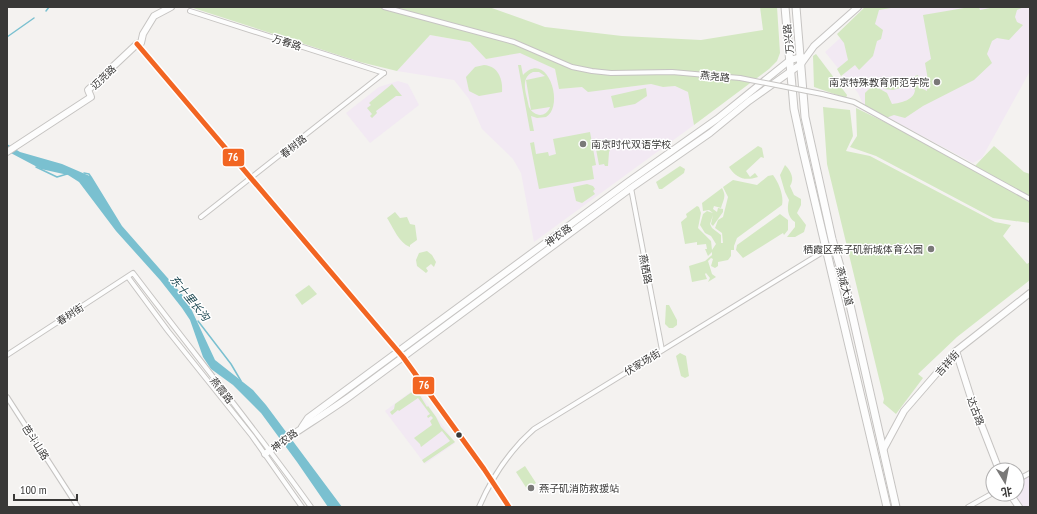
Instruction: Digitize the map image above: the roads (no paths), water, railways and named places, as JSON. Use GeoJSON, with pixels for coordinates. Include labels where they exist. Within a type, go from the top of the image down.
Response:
{"type":"FeatureCollection","features":[{"type":"Feature","properties":{"kind":"main road","name":"万兴路"},"geometry":{"type":"LineString","coordinates":[[785,7],[791,71]]}},
{"type":"Feature","properties":{"kind":"main road","name":"万兴路"},"geometry":{"type":"LineString","coordinates":[[796,7],[800,61]]}},
{"type":"Feature","properties":{"kind":"main road","name":"燕城大道"},"geometry":{"type":"LineString","coordinates":[[800,61],[805,117],[835,248],[846,287],[896,507]]}},
{"type":"Feature","properties":{"kind":"main road","name":"燕城大道"},"geometry":{"type":"LineString","coordinates":[[791,71],[797,123],[887,507]]}},
{"type":"Feature","properties":{"kind":"street","name":"迈尧路"},"geometry":{"type":"LineString","coordinates":[[7,152],[90,97],[88,90],[137,44],[142,44],[143,34],[154,16],[171,7]]}},
{"type":"Feature","properties":{"kind":"street","name":"燕尧路"},"geometry":{"type":"LineString","coordinates":[[384,7],[510,41],[572,67],[592,72],[672,72],[740,78],[822,94],[854,102],[1030,199]]}},
{"type":"Feature","properties":{"kind":"street","name":"神农路"},"geometry":{"type":"LineString","coordinates":[[401,354],[631,188],[710,133],[749,100],[791,71],[814,46],[858,7]]}},
{"type":"Feature","properties":{"kind":"street","name":"万春路"},"geometry":{"type":"LineString","coordinates":[[190,11],[384,73]]}},
{"type":"Feature","properties":{"kind":"street"},"geometry":{"type":"LineString","coordinates":[[137,44],[401,354],[509,507]]}},
{"type":"Feature","properties":{"kind":"street"},"geometry":{"type":"LineString","coordinates":[[790,60],[800,61]]}},
{"type":"Feature","properties":{"kind":"street","name":"神农路"},"geometry":{"type":"LineString","coordinates":[[268,452],[302,427],[312,423],[628,182],[717,119],[790,60]]}},
{"type":"Feature","properties":{"kind":"street","name":"春树路"},"geometry":{"type":"LineString","coordinates":[[201,217],[384,73]]}},
{"type":"Feature","properties":{"kind":"street","name":"燕栖路"},"geometry":{"type":"LineString","coordinates":[[631,188],[662,350]]}},
{"type":"Feature","properties":{"kind":"street","name":"伏家场街"},"geometry":{"type":"LineString","coordinates":[[479,507],[491,480],[502,464],[534,429],[826,250],[835,248]]}},
{"type":"Feature","properties":{"kind":"street","name":"春树街"},"geometry":{"type":"LineString","coordinates":[[7,355],[133,273]]}},
{"type":"Feature","properties":{"kind":"street","name":"燕霞路"},"geometry":{"type":"LineString","coordinates":[[133,273],[310,507]]}},
{"type":"Feature","properties":{"kind":"street","name":"燕霞路"},"geometry":{"type":"LineString","coordinates":[[128,277],[173,338],[268,452],[302,507]]}},
{"type":"Feature","properties":{"kind":"street","name":"吉祥街"},"geometry":{"type":"LineString","coordinates":[[883,450],[904,411],[956,352],[1030,293]]}},
{"type":"Feature","properties":{"kind":"street","name":"达古路"},"geometry":{"type":"LineString","coordinates":[[956,352],[971,398],[996,462]]}},
{"type":"Feature","properties":{"kind":"street","name":"芭斗山路"},"geometry":{"type":"LineString","coordinates":[[7,397],[78,507]]}},
{"type":"Feature","properties":{"kind":"street"},"geometry":{"type":"LineString","coordinates":[[968,507],[985,497]]}},
{"type":"Feature","properties":{"kind":"water"},"geometry":{"type":"Polygon","coordinates":[[[7,144],[20,152],[62,164],[92,177],[122,226],[187,300],[215,360],[253,390],[266,405],[342,507],[328,507],[261,413],[233,385],[211,369],[203,357],[190,320],[182,308],[160,280],[116,231],[79,182],[68,175],[41,169],[7,151],[7,144]]]}},
{"type":"Feature","properties":{"kind":"waterway"},"geometry":{"type":"LineString","coordinates":[[46,11],[49,7]]}},
{"type":"Feature","properties":{"kind":"waterway"},"geometry":{"type":"LineString","coordinates":[[7,37],[34,18]]}},
{"type":"Feature","properties":{"kind":"waterway","name":"东十里长沟"},"geometry":{"type":"LineString","coordinates":[[36,167],[57,177],[67,174]]}},
{"type":"Feature","properties":{"kind":"waterway","name":"东十里长沟"},"geometry":{"type":"LineString","coordinates":[[84,173],[89,174],[91,177]]}},
{"type":"Feature","properties":{"kind":"waterway","name":"东十里长沟"},"geometry":{"type":"LineString","coordinates":[[198,321],[231,364],[241,381]]}},
{"type":"Feature","properties":{"kind":"place","name":"南京特殊教育师范学院"},"geometry":{"type":"Point","coordinates":[937,82]}},
{"type":"Feature","properties":{"kind":"place","name":"南京时代双语学校"},"geometry":{"type":"Point","coordinates":[583,144]}},
{"type":"Feature","properties":{"kind":"place","name":"栖霞区燕子矶新城体育公园"},"geometry":{"type":"Point","coordinates":[931,249]}},
{"type":"Feature","properties":{"kind":"place","name":"燕子矶消防救援站"},"geometry":{"type":"Point","coordinates":[531,488]}}]}
